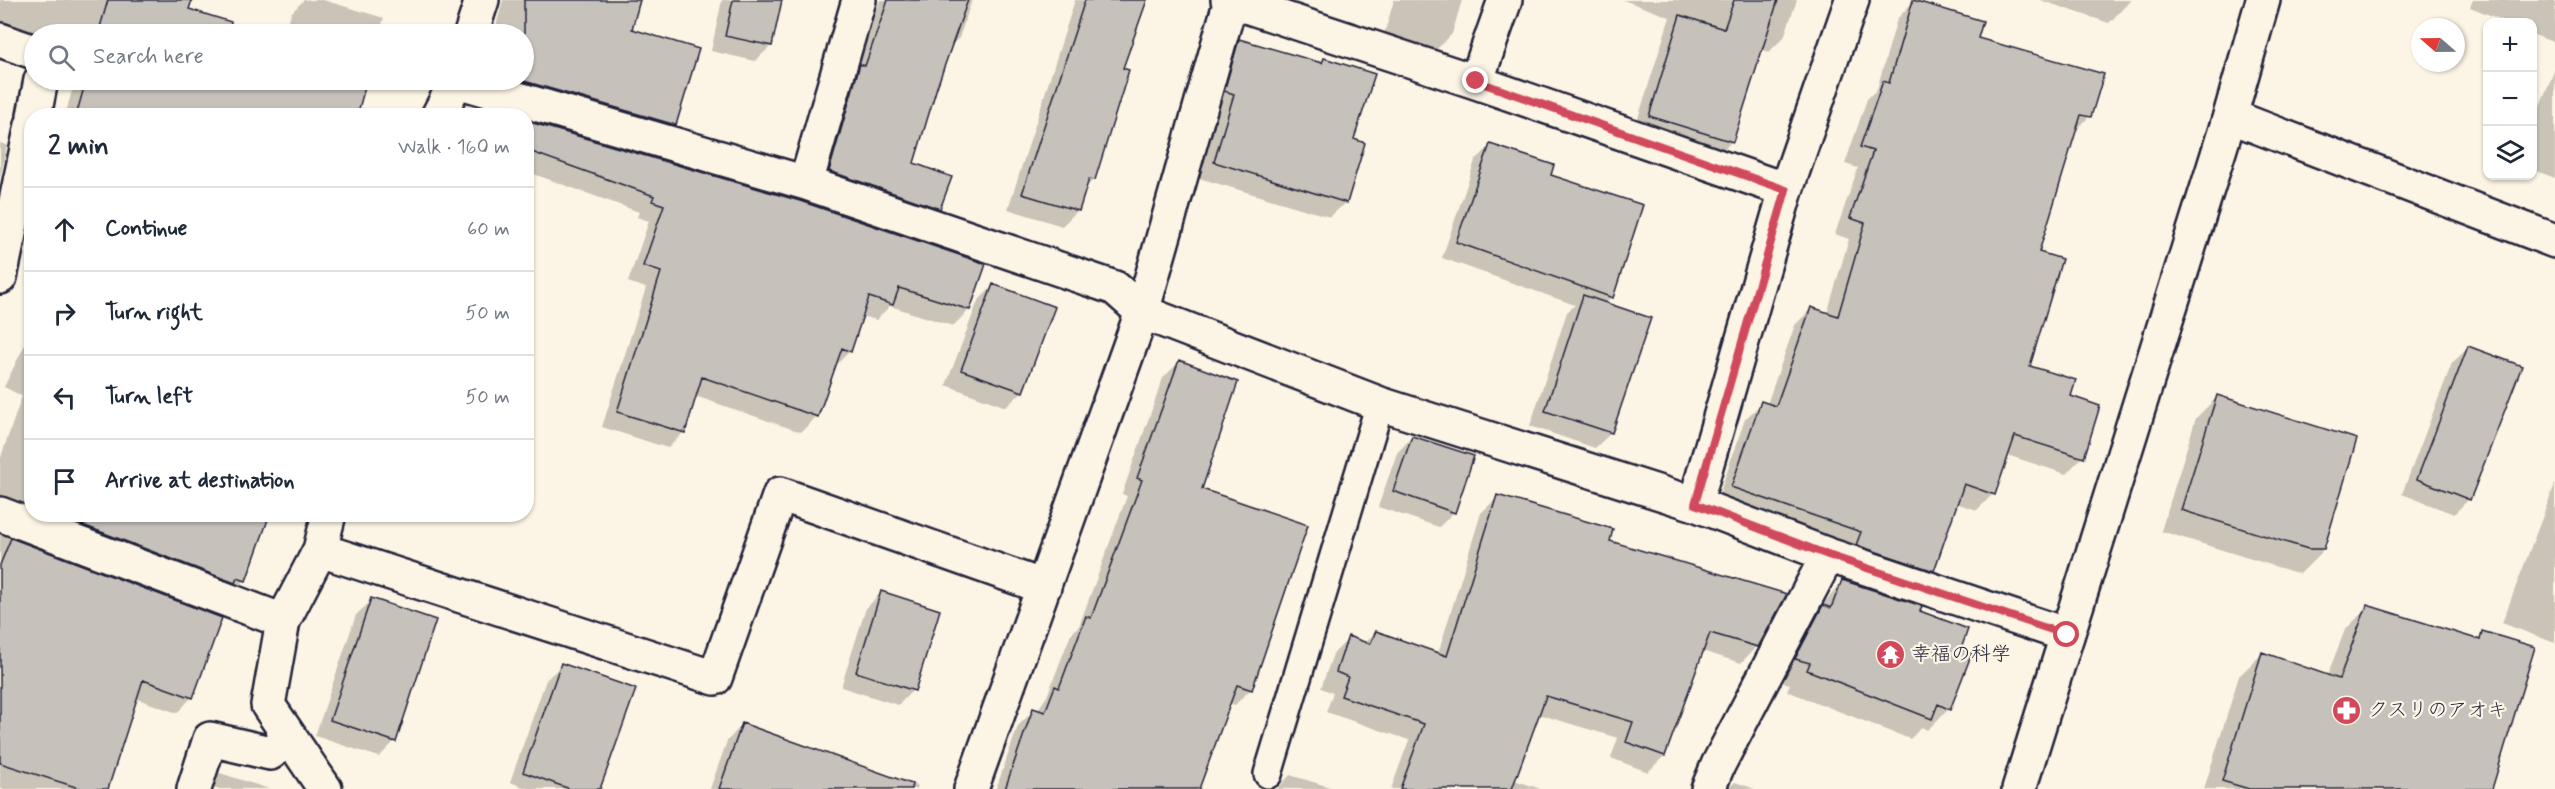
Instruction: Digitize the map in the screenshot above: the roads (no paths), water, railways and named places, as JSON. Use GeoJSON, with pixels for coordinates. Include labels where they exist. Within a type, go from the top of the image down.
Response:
{"type":"FeatureCollection","features":[{"type":"Feature","properties":{"kind":"street"},"geometry":{"type":"LineString","coordinates":[[474,24],[482,0]]}},
{"type":"Feature","properties":{"kind":"street"},"geometry":{"type":"LineString","coordinates":[[806,183],[860,0]]}},
{"type":"Feature","properties":{"kind":"street"},"geometry":{"type":"LineString","coordinates":[[971,789],[1142,312],[1230,0],[1476,81],[1786,190]]}},
{"type":"Feature","properties":{"kind":"street"},"geometry":{"type":"LineString","coordinates":[[1476,81],[1505,0]]}},
{"type":"Feature","properties":{"kind":"street"},"geometry":{"type":"LineString","coordinates":[[1695,504],[1786,190],[1852,0]]}},
{"type":"Feature","properties":{"kind":"street"},"geometry":{"type":"LineString","coordinates":[[2019,789],[2230,116],[2263,0]]}},
{"type":"Feature","properties":{"kind":"street"},"geometry":{"type":"LineString","coordinates":[[0,40],[24,48]]}},
{"type":"Feature","properties":{"kind":"street"},"geometry":{"type":"LineString","coordinates":[[36,108],[39,90]]}},
{"type":"Feature","properties":{"kind":"street"},"geometry":{"type":"LineString","coordinates":[[442,108],[452,90]]}},
{"type":"Feature","properties":{"kind":"street"},"geometry":{"type":"LineString","coordinates":[[491,90],[806,183],[1115,288],[1142,312],[1380,404],[1695,504],[1828,555],[2067,635]]}},
{"type":"Feature","properties":{"kind":"street"},"geometry":{"type":"LineString","coordinates":[[2230,116],[2555,241]]}},
{"type":"Feature","properties":{"kind":"street"},"geometry":{"type":"LineString","coordinates":[[0,277],[24,163]]}},
{"type":"Feature","properties":{"kind":"street"},"geometry":{"type":"LineString","coordinates":[[320,550],[715,678],[780,494],[1044,587]]}},
{"type":"Feature","properties":{"kind":"street"},"geometry":{"type":"LineString","coordinates":[[0,514],[283,621]]}},
{"type":"Feature","properties":{"kind":"street"},"geometry":{"type":"LineString","coordinates":[[325,789],[268,705],[283,621],[320,550],[327,522]]}},
{"type":"Feature","properties":{"kind":"street"},"geometry":{"type":"LineString","coordinates":[[1708,789],[1718,765],[1828,555]]}},
{"type":"Feature","properties":{"kind":"street"},"geometry":{"type":"LineString","coordinates":[[194,789],[210,739],[270,753],[290,738]]}},
{"type":"Feature","properties":{"kind":"lane"},"geometry":{"type":"LineString","coordinates":[[1268,774],[1380,404]]}},
{"type":"Feature","properties":{"kind":"place","name":"幸福の科学"},"geometry":{"type":"Point","coordinates":[1890,654]}},
{"type":"Feature","properties":{"kind":"place","name":"クスリのアオキ"},"geometry":{"type":"Point","coordinates":[2347,710]}}]}
